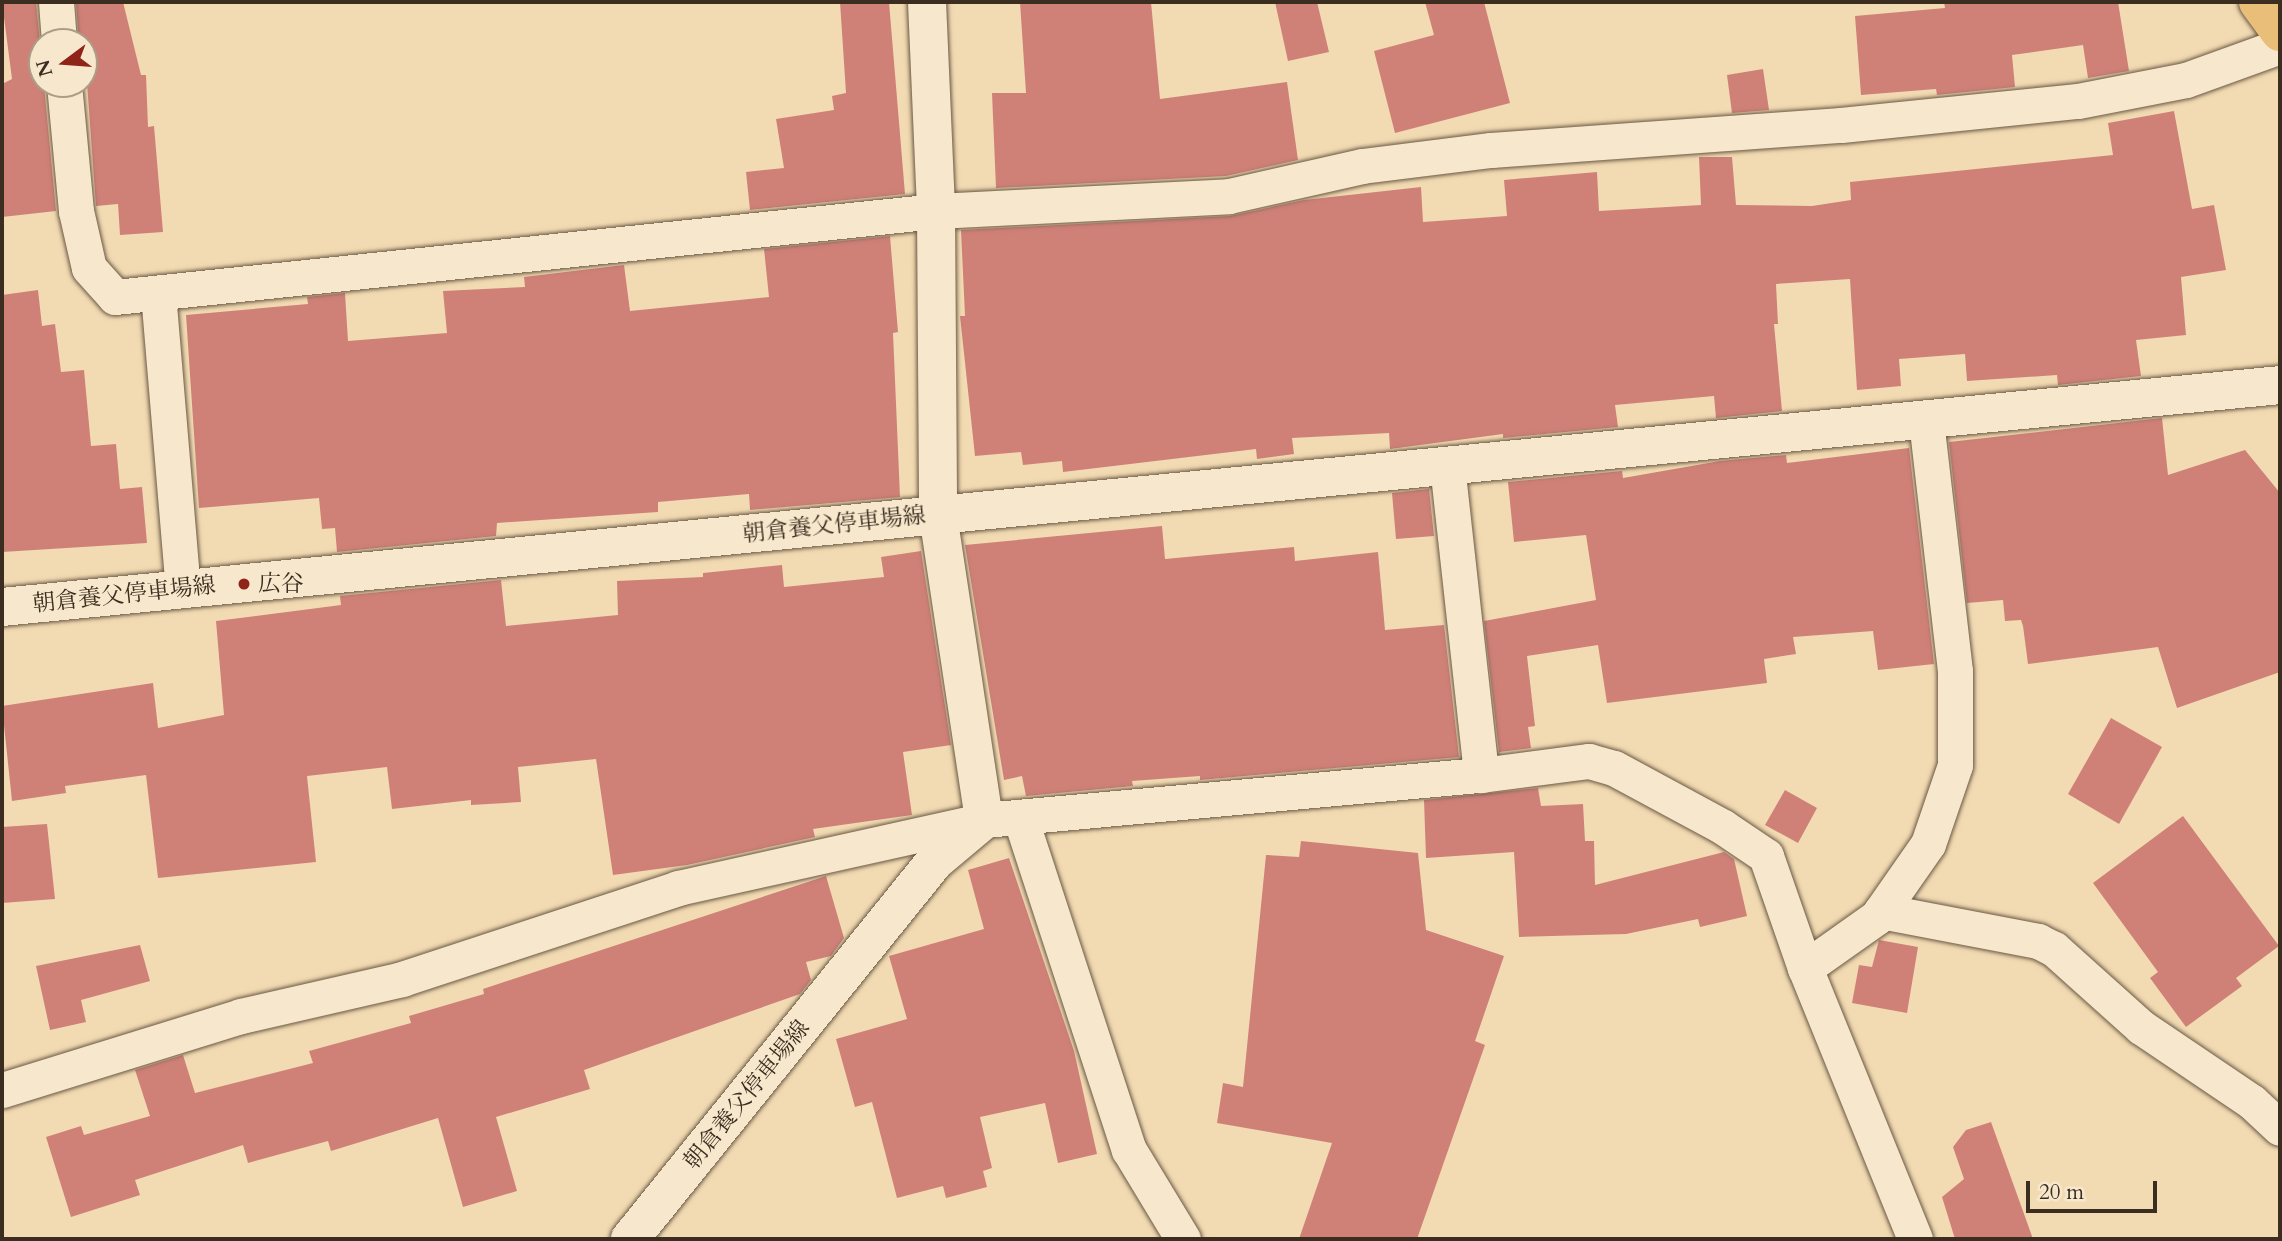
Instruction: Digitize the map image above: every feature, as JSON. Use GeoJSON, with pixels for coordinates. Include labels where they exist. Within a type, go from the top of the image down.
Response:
{"type":"FeatureCollection","features":[{"type":"Feature","properties":{"kind":"main road"},"geometry":{"type":"LineString","coordinates":[[2258,2],[2280,32]]}},
{"type":"Feature","properties":{"kind":"street"},"geometry":{"type":"LineString","coordinates":[[55,2],[58,28]]}},
{"type":"Feature","properties":{"kind":"street"},"geometry":{"type":"LineString","coordinates":[[927,2],[936,211],[938,515],[2280,385]]}},
{"type":"Feature","properties":{"kind":"street"},"geometry":{"type":"LineString","coordinates":[[65,98],[76,211],[89,268],[115,297],[936,211],[1229,196],[1362,166],[1491,150],[1841,125],[2078,101],[2186,80],[2280,46]]}},
{"type":"Feature","properties":{"kind":"street"},"geometry":{"type":"LineString","coordinates":[[158,293],[183,590]]}},
{"type":"Feature","properties":{"kind":"street"},"geometry":{"type":"LineString","coordinates":[[1805,968],[1881,911],[1928,844],[1955,765],[1955,671],[1926,420]]}},
{"type":"Feature","properties":{"kind":"street"},"geometry":{"type":"LineString","coordinates":[[1447,466],[1481,775]]}},
{"type":"Feature","properties":{"kind":"street","name":"朝倉養父停車場線"},"geometry":{"type":"LineString","coordinates":[[2,607],[938,515],[1002,819],[935,861],[630,1239]]}},
{"type":"Feature","properties":{"kind":"street"},"geometry":{"type":"LineString","coordinates":[[2,1090],[241,1016],[402,979],[678,888],[1002,819],[1481,775],[1589,761],[1615,768],[1723,827],[1766,856],[1805,968],[1914,1239]]}},
{"type":"Feature","properties":{"kind":"street"},"geometry":{"type":"LineString","coordinates":[[1002,819],[1129,1150],[1183,1239]]}},
{"type":"Feature","properties":{"kind":"street"},"geometry":{"type":"LineString","coordinates":[[1881,911],[2038,941],[2054,949],[2141,1027],[2252,1102],[2280,1128]]}},
{"type":"Feature","properties":{"kind":"building"},"geometry":{"type":"Polygon","coordinates":[[[2,2],[36,2],[38,28],[28,28],[28,98],[45,98],[56,211],[2,217],[2,84],[12,79],[2,2]]]}},
{"type":"Feature","properties":{"kind":"building"},"geometry":{"type":"Polygon","coordinates":[[[76,2],[123,2],[141,75],[146,75],[148,127],[154,126],[163,232],[120,235],[118,204],[96,206],[88,98],[98,98],[98,28],[78,28],[76,2]]]}},
{"type":"Feature","properties":{"kind":"building"},"geometry":{"type":"Polygon","coordinates":[[[840,2],[889,2],[905,194],[750,210],[746,172],[784,168],[776,119],[834,110],[832,96],[846,93],[840,2]]]}},
{"type":"Feature","properties":{"kind":"building"},"geometry":{"type":"Polygon","coordinates":[[[1020,2],[1151,2],[1160,99],[1287,82],[1298,160],[1226,176],[996,188],[992,93],[1026,93],[1020,2]]]}},
{"type":"Feature","properties":{"kind":"building"},"geometry":{"type":"Polygon","coordinates":[[[1275,2],[1317,2],[1329,52],[1288,61],[1275,2]]]}},
{"type":"Feature","properties":{"kind":"building"},"geometry":{"type":"Polygon","coordinates":[[[1425,2],[1484,2],[1510,103],[1395,133],[1374,51],[1434,35],[1425,2]]]}},
{"type":"Feature","properties":{"kind":"building"},"geometry":{"type":"Polygon","coordinates":[[[1944,2],[2118,2],[2129,71],[2088,78],[2083,45],[2012,55],[2015,87],[1937,95],[1936,89],[1861,95],[1855,16],[1945,8],[1944,2]]]}},
{"type":"Feature","properties":{"kind":"building"},"geometry":{"type":"Polygon","coordinates":[[[1763,69],[1769,110],[1732,113],[1727,75],[1763,69]]]}},
{"type":"Feature","properties":{"kind":"building"},"geometry":{"type":"Polygon","coordinates":[[[2174,111],[2192,209],[2214,205],[2226,270],[2181,277],[2186,335],[2136,340],[2141,376],[2058,385],[2057,375],[1967,381],[1965,354],[1899,359],[1901,386],[1857,390],[1850,279],[1776,284],[1778,324],[1774,324],[1782,411],[1716,418],[1714,396],[1615,405],[1618,427],[1503,438],[1503,434],[1390,449],[1389,433],[1292,438],[1294,454],[1257,459],[1256,449],[1063,472],[1062,461],[1023,465],[1021,452],[975,456],[960,316],[965,316],[961,230],[1230,216],[1304,200],[1421,187],[1423,222],[1507,216],[1504,180],[1597,172],[1599,211],[1701,205],[1699,157],[1732,157],[1736,205],[1812,206],[1851,200],[1850,182],[2113,155],[2108,123],[2174,111]]]}},
{"type":"Feature","properties":{"kind":"building"},"geometry":{"type":"Polygon","coordinates":[[[890,236],[898,332],[893,333],[900,497],[750,510],[749,494],[658,502],[658,512],[497,523],[496,536],[337,552],[335,528],[322,529],[319,498],[199,508],[186,315],[308,304],[307,297],[345,293],[348,341],[447,333],[443,291],[525,287],[524,277],[624,265],[630,311],[769,297],[764,249],[890,236]]]}},
{"type":"Feature","properties":{"kind":"building"},"geometry":{"type":"Polygon","coordinates":[[[38,290],[42,326],[55,324],[61,372],[84,370],[91,446],[116,444],[120,489],[142,487],[147,543],[2,552],[2,295],[38,290]]]}},
{"type":"Feature","properties":{"kind":"building"},"geometry":{"type":"Polygon","coordinates":[[[2162,418],[2168,475],[2245,450],[2280,493],[2280,672],[2177,708],[2158,647],[2028,664],[2021,620],[2005,621],[2003,600],[1967,603],[1949,442],[2162,418]]]}},
{"type":"Feature","properties":{"kind":"building"},"geometry":{"type":"Polygon","coordinates":[[[1909,448],[1934,664],[1878,670],[1873,631],[1793,637],[1796,654],[1764,659],[1767,683],[1607,703],[1598,645],[1527,656],[1535,726],[1528,727],[1531,748],[1499,752],[1484,621],[1596,600],[1586,535],[1514,542],[1508,482],[1622,471],[1623,478],[1720,461],[1786,455],[1787,463],[1909,448]]]}},
{"type":"Feature","properties":{"kind":"building"},"geometry":{"type":"Polygon","coordinates":[[[1429,489],[1434,536],[1396,539],[1392,493],[1429,489]]]}},
{"type":"Feature","properties":{"kind":"building"},"geometry":{"type":"Polygon","coordinates":[[[1162,526],[1165,559],[1294,547],[1295,561],[1378,552],[1385,630],[1444,625],[1459,757],[1200,780],[1200,776],[1132,781],[1133,786],[1026,796],[1022,776],[1004,780],[965,545],[1162,526]]]}},
{"type":"Feature","properties":{"kind":"building"},"geometry":{"type":"Polygon","coordinates":[[[921,551],[951,745],[903,752],[912,815],[813,829],[815,837],[687,865],[613,875],[596,759],[518,767],[521,802],[471,805],[471,800],[392,809],[387,767],[307,776],[316,862],[158,878],[146,775],[65,786],[66,793],[12,801],[2,706],[153,683],[158,728],[224,715],[216,621],[341,605],[340,596],[501,580],[506,626],[618,615],[617,581],[703,577],[703,573],[782,565],[784,587],[884,577],[881,557],[921,551]]]}},
{"type":"Feature","properties":{"kind":"building"},"geometry":{"type":"Polygon","coordinates":[[[2111,718],[2162,747],[2119,824],[2068,794],[2111,718]]]}},
{"type":"Feature","properties":{"kind":"building"},"geometry":{"type":"Polygon","coordinates":[[[1538,788],[1541,806],[1583,804],[1585,841],[1594,841],[1595,885],[1724,852],[1734,859],[1747,916],[1700,927],[1698,919],[1626,934],[1519,937],[1514,852],[1426,858],[1424,800],[1538,788]]]}},
{"type":"Feature","properties":{"kind":"building"},"geometry":{"type":"Polygon","coordinates":[[[1785,790],[1817,808],[1798,843],[1765,825],[1785,790]]]}},
{"type":"Feature","properties":{"kind":"building"},"geometry":{"type":"Polygon","coordinates":[[[2183,816],[2279,946],[2236,978],[2242,986],[2186,1027],[2150,978],[2158,972],[2093,883],[2183,816]]]}},
{"type":"Feature","properties":{"kind":"building"},"geometry":{"type":"Polygon","coordinates":[[[47,824],[55,899],[2,903],[2,827],[47,824]]]}},
{"type":"Feature","properties":{"kind":"building"},"geometry":{"type":"Polygon","coordinates":[[[1301,841],[1418,853],[1426,930],[1504,956],[1475,1041],[1485,1045],[1417,1239],[1299,1239],[1332,1143],[1217,1123],[1223,1083],[1243,1087],[1266,855],[1299,857],[1301,841]]]}},
{"type":"Feature","properties":{"kind":"building"},"geometry":{"type":"Polygon","coordinates":[[[1009,858],[1074,1051],[1097,1154],[1058,1163],[1045,1103],[980,1117],[992,1168],[983,1171],[987,1187],[946,1198],[943,1186],[897,1198],[872,1102],[855,1107],[836,1039],[907,1019],[889,956],[984,929],[968,870],[1009,858]]]}},
{"type":"Feature","properties":{"kind":"building"},"geometry":{"type":"Polygon","coordinates":[[[826,876],[844,938],[831,956],[806,962],[811,980],[800,994],[584,1070],[590,1089],[496,1117],[517,1191],[463,1207],[438,1118],[331,1151],[328,1141],[248,1163],[243,1145],[135,1180],[140,1195],[71,1217],[46,1137],[81,1126],[84,1135],[150,1116],[135,1070],[183,1055],[195,1093],[313,1063],[309,1051],[411,1023],[409,1016],[484,994],[483,989],[826,876]]]}},
{"type":"Feature","properties":{"kind":"building"},"geometry":{"type":"Polygon","coordinates":[[[1879,940],[1918,947],[1907,1013],[1852,1003],[1859,965],[1872,967],[1879,940]]]}},
{"type":"Feature","properties":{"kind":"building"},"geometry":{"type":"Polygon","coordinates":[[[140,945],[150,981],[81,1000],[86,1022],[50,1030],[36,966],[140,945]]]}},
{"type":"Feature","properties":{"kind":"building"},"geometry":{"type":"Polygon","coordinates":[[[1991,1122],[2033,1239],[1955,1239],[1942,1197],[1964,1179],[1953,1147],[1966,1130],[1991,1122]]]}},
{"type":"Feature","properties":{"kind":"place","name":"広谷"},"geometry":{"type":"Point","coordinates":[244,584]}}]}
